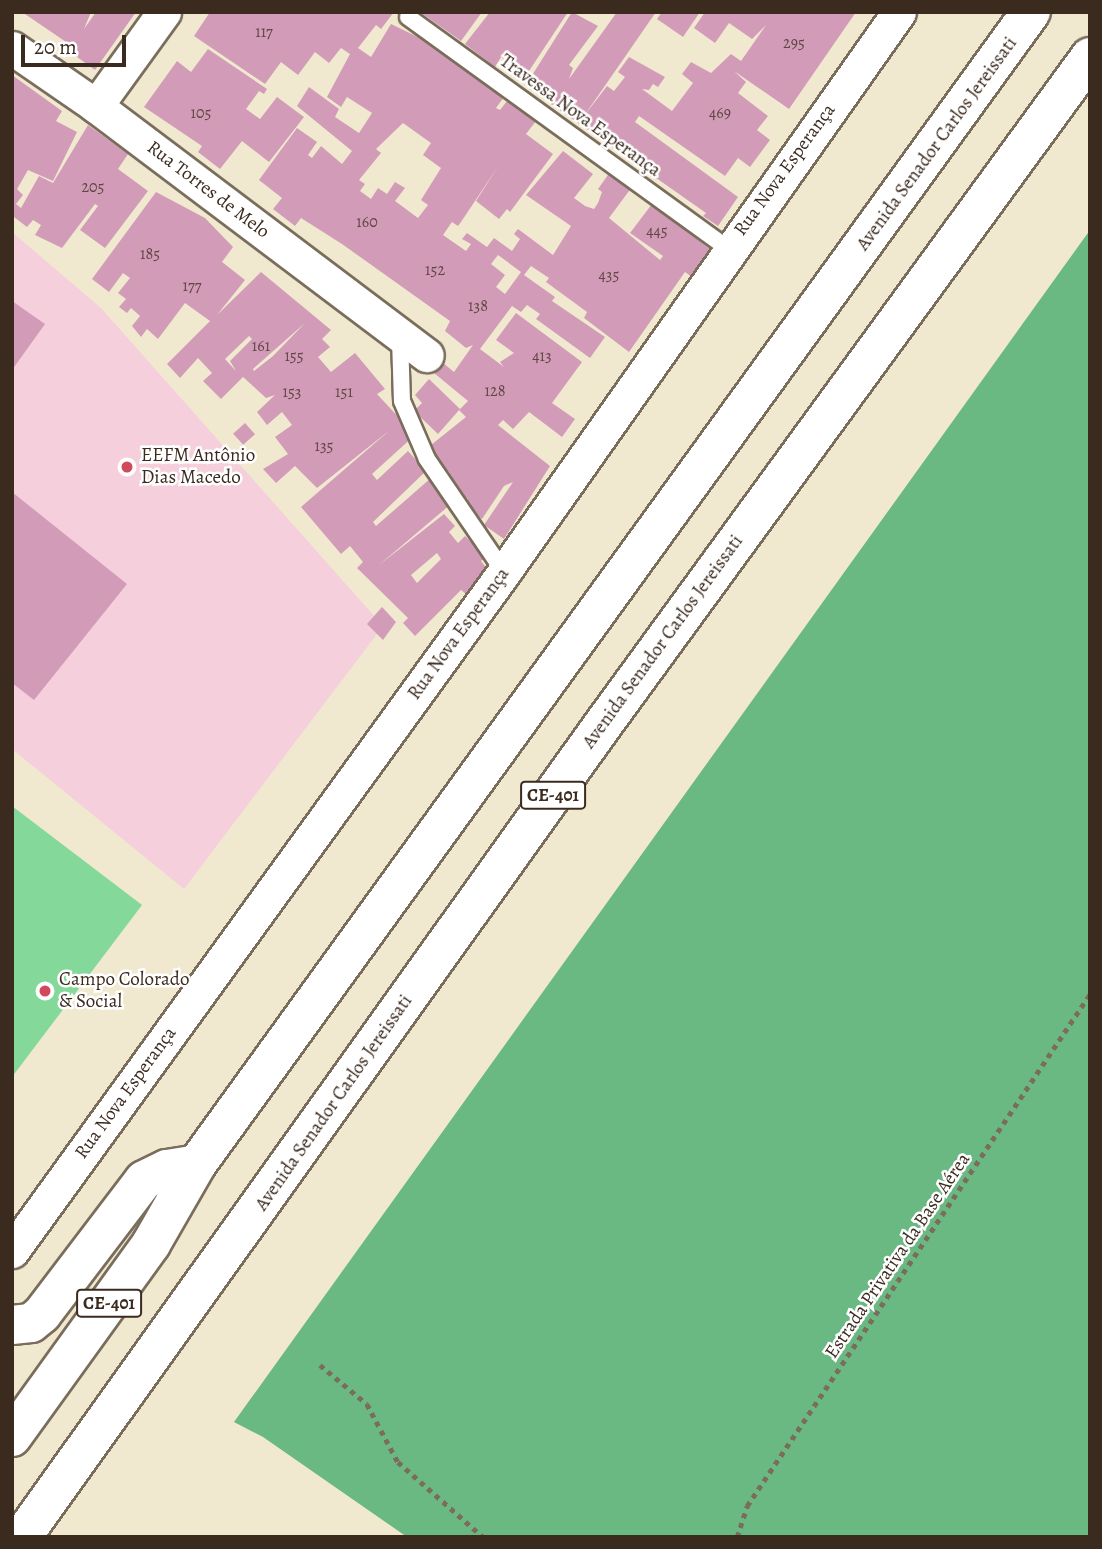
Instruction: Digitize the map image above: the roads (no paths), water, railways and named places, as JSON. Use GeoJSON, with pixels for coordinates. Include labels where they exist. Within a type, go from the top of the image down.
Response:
{"type":"FeatureCollection","features":[{"type":"Feature","properties":{"kind":"main road","name":"Avenida Senador Carlos Jereissati"},"geometry":{"type":"LineString","coordinates":[[12,1437],[151,1244],[197,1164],[1031,12]]}},
{"type":"Feature","properties":{"kind":"main road","name":"Avenida Senador Carlos Jereissati"},"geometry":{"type":"LineString","coordinates":[[22,1537],[602,726],[1090,57]]}},
{"type":"Feature","properties":{"kind":"main road"},"geometry":{"type":"LineString","coordinates":[[12,1325],[31,1322],[42,1314],[144,1180],[167,1169],[197,1164]]}},
{"type":"Feature","properties":{"kind":"street"},"geometry":{"type":"LineString","coordinates":[[96,106],[164,12]]}},
{"type":"Feature","properties":{"kind":"street","name":"Rua Nova Esperança"},"geometry":{"type":"LineString","coordinates":[[12,1251],[504,572],[728,250],[899,12]]}},
{"type":"Feature","properties":{"kind":"street","name":"Rua Torres de Melo"},"geometry":{"type":"LineString","coordinates":[[12,48],[96,106],[427,355]]}},
{"type":"Feature","properties":{"kind":"lane","name":"Travessa Nova Esperança"},"geometry":{"type":"LineString","coordinates":[[408,17],[728,250]]}},
{"type":"Feature","properties":{"kind":"lane"},"geometry":{"type":"LineString","coordinates":[[400,335],[402,401],[427,459],[504,572]]}},
{"type":"Feature","properties":{"kind":"place","name":"EEFM Antônio Dias Macedo"},"geometry":{"type":"Point","coordinates":[127,467]}},
{"type":"Feature","properties":{"kind":"place","name":"Campo Colorado & Social"},"geometry":{"type":"Point","coordinates":[45,991]}}]}
